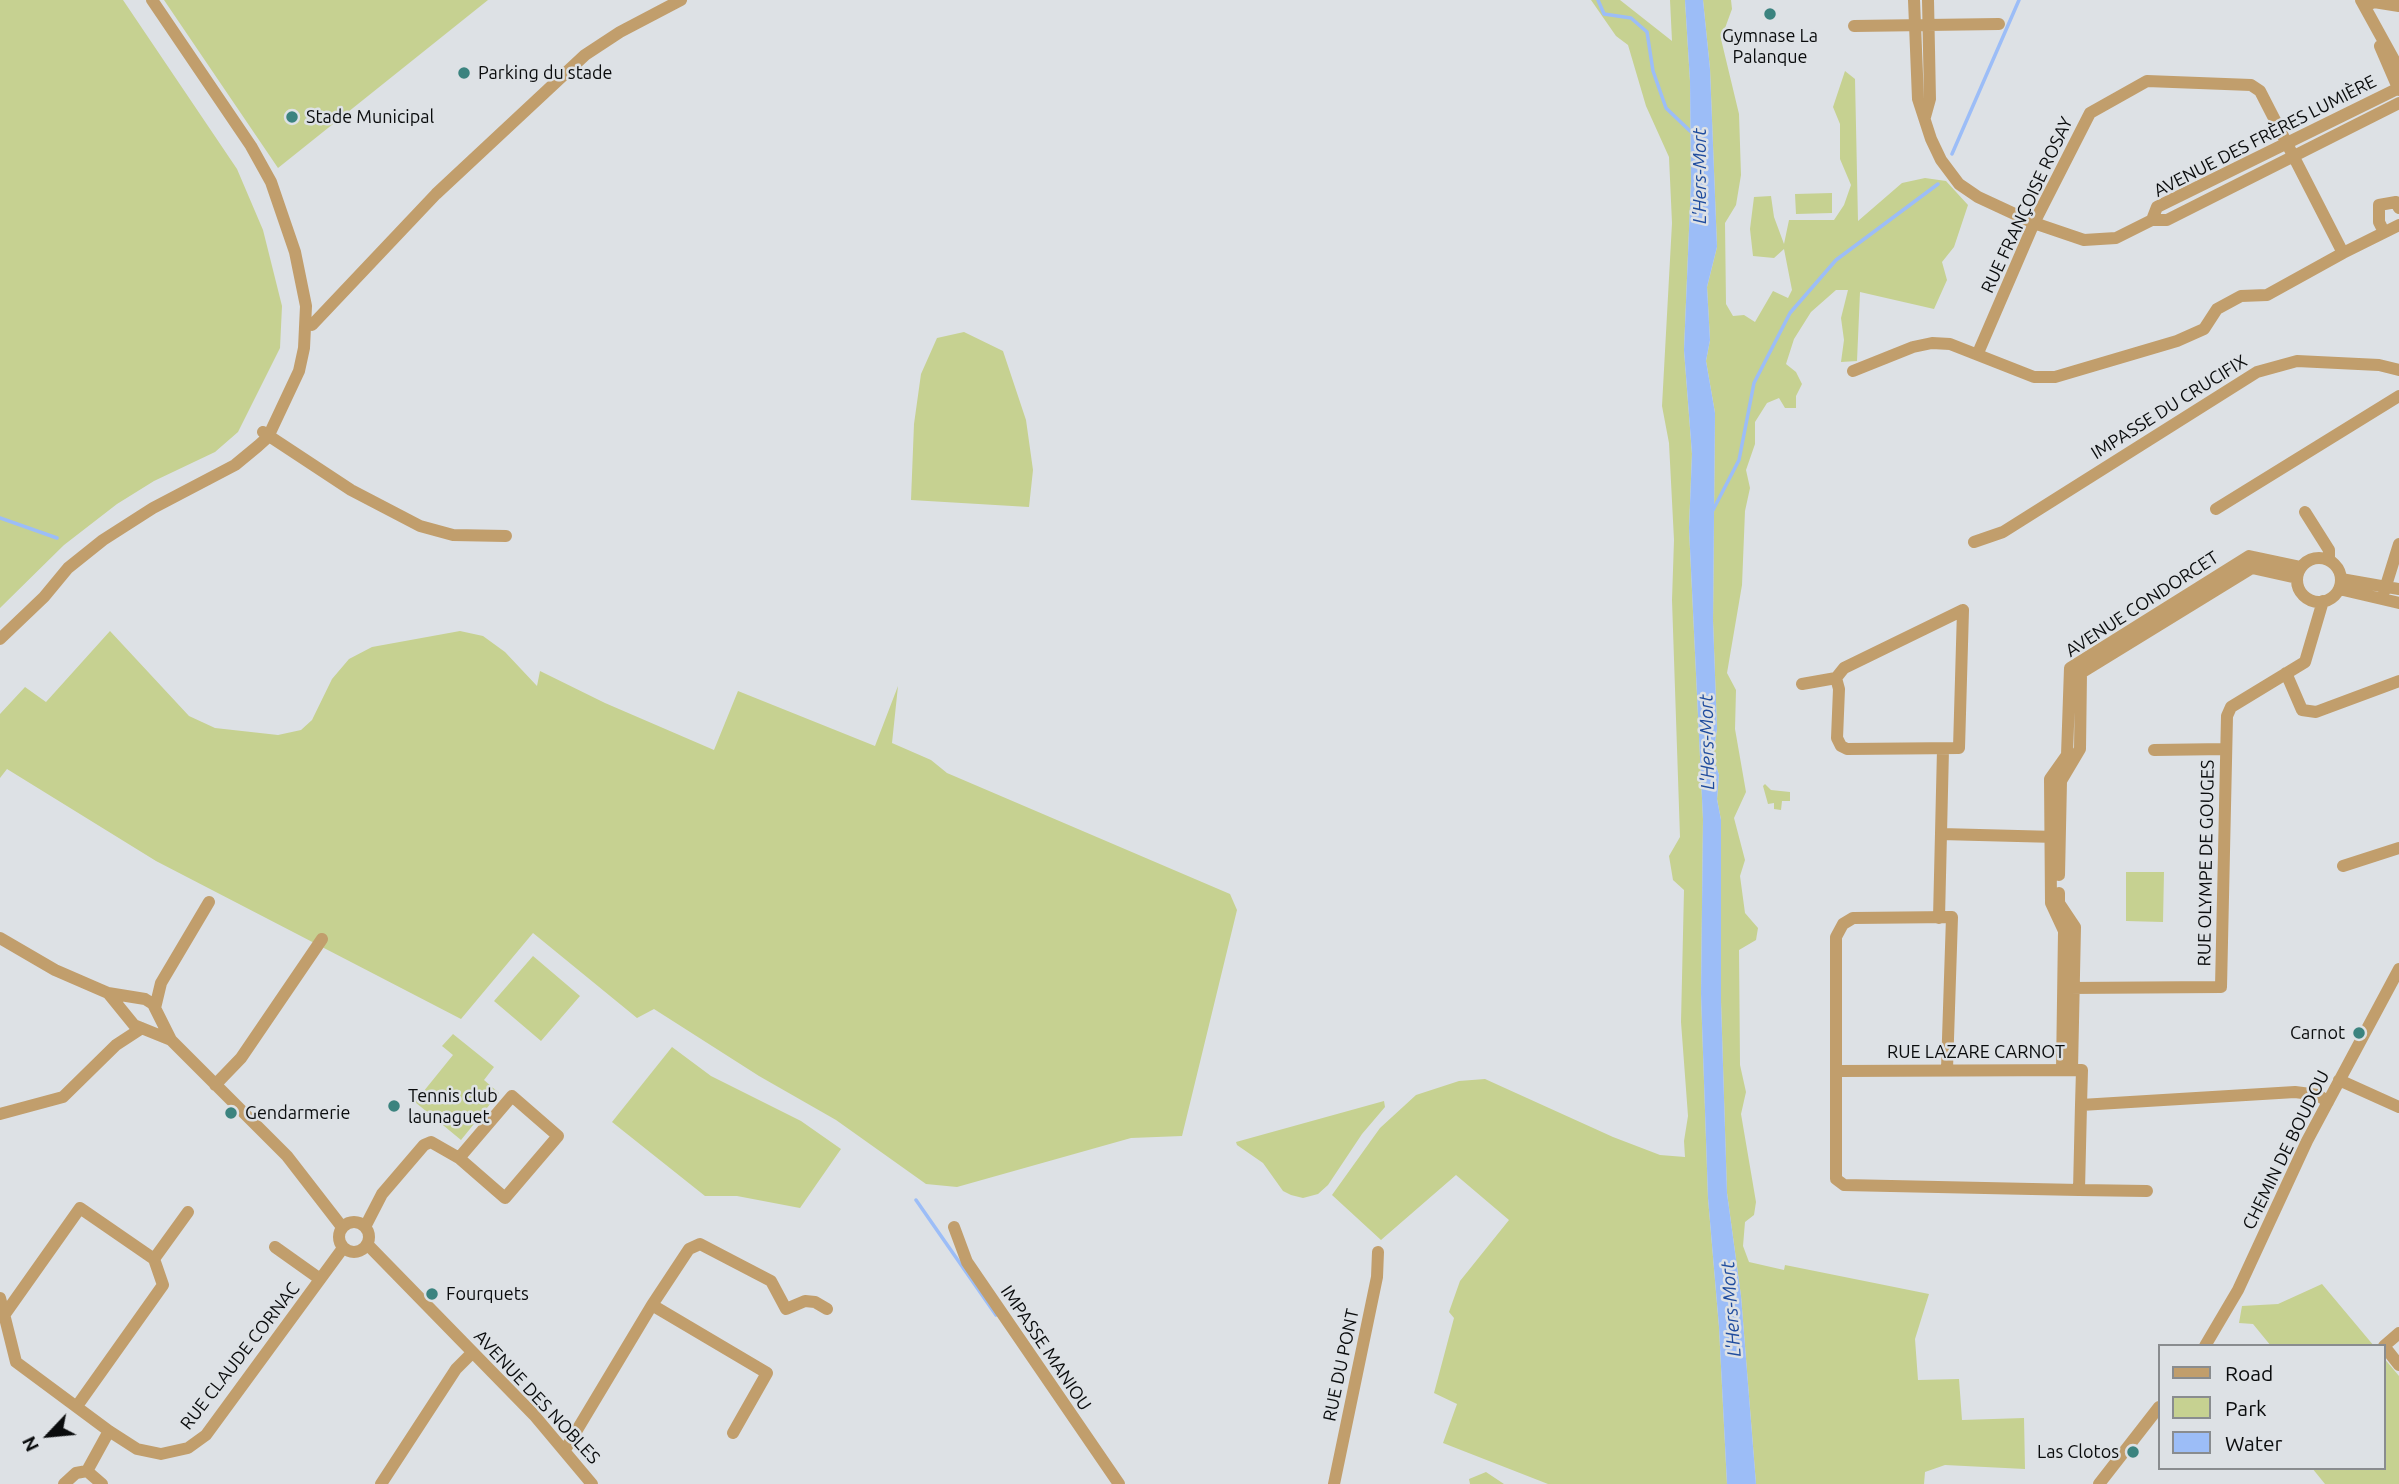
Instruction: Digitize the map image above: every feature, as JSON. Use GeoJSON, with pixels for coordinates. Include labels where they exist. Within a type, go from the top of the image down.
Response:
{"type":"FeatureCollection","features":[{"type":"Feature","properties":{"kind":"street"},"geometry":{"type":"LineString","coordinates":[[0,639],[44,597],[68,568],[103,540],[153,508],[218,473],[265,434],[304,348],[303,289],[271,182],[251,146],[152,0]]}},
{"type":"Feature","properties":{"kind":"street"},"geometry":{"type":"LineString","coordinates":[[312,325],[436,194],[585,55],[620,32],[681,0]]}},
{"type":"Feature","properties":{"kind":"street","name":"AVENUE DES FRÈRES LUMIÈRE"},"geometry":{"type":"LineString","coordinates":[[1914,0],[1918,99],[1941,159],[1959,184],[1978,197],[2034,223],[2084,240],[2116,238],[2152,220],[2167,220],[2399,103]]}},
{"type":"Feature","properties":{"kind":"street","name":"AVENUE DES FRÈRES LUMIÈRE"},"geometry":{"type":"LineString","coordinates":[[1925,118],[1930,99],[1928,0]]}},
{"type":"Feature","properties":{"kind":"street"},"geometry":{"type":"LineString","coordinates":[[2399,6],[2363,3],[2399,69]]}},
{"type":"Feature","properties":{"kind":"street"},"geometry":{"type":"LineString","coordinates":[[1854,26],[1999,24]]}},
{"type":"Feature","properties":{"kind":"street"},"geometry":{"type":"LineString","coordinates":[[2375,25],[2385,62],[2399,88]]}},
{"type":"Feature","properties":{"kind":"street","name":"RUE FRANÇOISE ROSAY"},"geometry":{"type":"LineString","coordinates":[[1978,354],[2034,223],[2090,113],[2147,81],[2251,85],[2260,91],[2343,253]]}},
{"type":"Feature","properties":{"kind":"street","name":"AVENUE DES FRÈRES LUMIÈRE"},"geometry":{"type":"LineString","coordinates":[[2152,220],[2157,207],[2399,88]]}},
{"type":"Feature","properties":{"kind":"street"},"geometry":{"type":"LineString","coordinates":[[2384,232],[2379,222],[2379,205],[2396,202],[2399,208]]}},
{"type":"Feature","properties":{"kind":"street"},"geometry":{"type":"LineString","coordinates":[[1853,371],[1913,347],[1932,343],[1950,344],[2035,377],[2054,377],[2177,341],[2204,329],[2217,309],[2241,296],[2267,295],[2399,225]]}},
{"type":"Feature","properties":{"kind":"street","name":"IMPASSE DU CRUCIFIX"},"geometry":{"type":"LineString","coordinates":[[1975,541],[2003,531],[2257,372],[2297,362],[2379,365],[2399,370]]}},
{"type":"Feature","properties":{"kind":"street"},"geometry":{"type":"LineString","coordinates":[[2216,509],[2399,396]]}},
{"type":"Feature","properties":{"kind":"street"},"geometry":{"type":"LineString","coordinates":[[265,434],[351,490],[420,526],[453,535],[506,536]]}},
{"type":"Feature","properties":{"kind":"street"},"geometry":{"type":"LineString","coordinates":[[2305,512],[2329,550],[2329,560]]}},
{"type":"Feature","properties":{"kind":"street"},"geometry":{"type":"LineString","coordinates":[[2384,593],[2399,544]]}},
{"type":"Feature","properties":{"kind":"street","name":"AVENUE CONDORCET"},"geometry":{"type":"LineString","coordinates":[[2067,1070],[2069,988],[2075,927],[2059,903],[2050,779],[2067,755],[2070,668],[2249,556],[2299,572]]}},
{"type":"Feature","properties":{"kind":"street"},"geometry":{"type":"LineString","coordinates":[[2313,559],[2329,560],[2338,569],[2340,584],[2323,601],[2315,601],[2302,594],[2299,572],[2313,559]]}},
{"type":"Feature","properties":{"kind":"street"},"geometry":{"type":"LineString","coordinates":[[2340,584],[2384,593],[2399,603]]}},
{"type":"Feature","properties":{"kind":"street"},"geometry":{"type":"LineString","coordinates":[[2384,593],[2399,589]]}},
{"type":"Feature","properties":{"kind":"street","name":"RUE OLYMPE DE GOUGES"},"geometry":{"type":"LineString","coordinates":[[2069,988],[2221,987],[2227,716],[2231,707],[2305,662],[2323,601]]}},
{"type":"Feature","properties":{"kind":"street"},"geometry":{"type":"LineString","coordinates":[[1802,684],[1836,678],[1844,668],[1963,610],[1959,748],[1847,749],[1840,746],[1837,738],[1839,689],[1836,678]]}},
{"type":"Feature","properties":{"kind":"street"},"geometry":{"type":"LineString","coordinates":[[2286,673],[2302,710],[2316,712],[2399,681]]}},
{"type":"Feature","properties":{"kind":"street"},"geometry":{"type":"LineString","coordinates":[[1939,918],[1943,749]]}},
{"type":"Feature","properties":{"kind":"street","name":"RUE OLYMPE DE GOUGES"},"geometry":{"type":"LineString","coordinates":[[2154,750],[2226,749]]}},
{"type":"Feature","properties":{"kind":"street"},"geometry":{"type":"LineString","coordinates":[[1941,834],[2055,837]]}},
{"type":"Feature","properties":{"kind":"street"},"geometry":{"type":"LineString","coordinates":[[2343,866],[2399,848]]}},
{"type":"Feature","properties":{"kind":"street"},"geometry":{"type":"LineString","coordinates":[[0,1114],[63,1097],[116,1045],[153,1022],[161,983],[209,902]]}},
{"type":"Feature","properties":{"kind":"street"},"geometry":{"type":"LineString","coordinates":[[1947,1069],[1952,917],[1853,918],[1843,924],[1836,937],[1836,1179],[1844,1185],[2147,1191]]}},
{"type":"Feature","properties":{"kind":"street"},"geometry":{"type":"LineString","coordinates":[[0,938],[55,970],[108,993],[149,1001],[171,1040],[287,1156],[342,1227]]}},
{"type":"Feature","properties":{"kind":"street"},"geometry":{"type":"LineString","coordinates":[[215,1085],[241,1058],[322,939]]}},
{"type":"Feature","properties":{"kind":"street","name":"CHEMIN DE BOUDOU"},"geometry":{"type":"LineString","coordinates":[[2207,1344],[2238,1290],[2339,1080],[2399,969]]}},
{"type":"Feature","properties":{"kind":"street"},"geometry":{"type":"LineString","coordinates":[[116,1045],[128,1016],[128,1008],[161,983]]}},
{"type":"Feature","properties":{"kind":"street"},"geometry":{"type":"LineString","coordinates":[[108,993],[134,1025],[171,1040]]}},
{"type":"Feature","properties":{"kind":"street","name":"RUE LAZARE CARNOT"},"geometry":{"type":"LineString","coordinates":[[1838,1071],[2081,1070],[2081,1105]]}},
{"type":"Feature","properties":{"kind":"street"},"geometry":{"type":"LineString","coordinates":[[2339,1080],[2399,1107]]}},
{"type":"Feature","properties":{"kind":"street"},"geometry":{"type":"LineString","coordinates":[[2079,1190],[2081,1105],[2295,1091],[2318,1095],[2328,1102]]}},
{"type":"Feature","properties":{"kind":"street"},"geometry":{"type":"LineString","coordinates":[[365,1227],[382,1194],[424,1145],[430,1142],[439,1144],[459,1158],[505,1198],[558,1136],[512,1096],[459,1158]]}},
{"type":"Feature","properties":{"kind":"street"},"geometry":{"type":"LineString","coordinates":[[5,1314],[80,1208],[155,1259],[163,1285],[77,1406]]}},
{"type":"Feature","properties":{"kind":"street"},"geometry":{"type":"LineString","coordinates":[[155,1259],[188,1212]]}},
{"type":"Feature","properties":{"kind":"street"},"geometry":{"type":"LineString","coordinates":[[354,1222],[365,1227],[369,1233],[367,1244],[356,1252],[343,1248],[338,1238],[342,1227],[354,1222]]}},
{"type":"Feature","properties":{"kind":"street","name":"IMPASSE MANIOU"},"geometry":{"type":"LineString","coordinates":[[954,1227],[967,1262],[1119,1484]]}},
{"type":"Feature","properties":{"kind":"street","name":"AVENUE DES NOBLES"},"geometry":{"type":"LineString","coordinates":[[367,1244],[565,1450],[592,1484]]}},
{"type":"Feature","properties":{"kind":"street"},"geometry":{"type":"LineString","coordinates":[[565,1450],[688,1250],[700,1244],[771,1282],[786,1309],[805,1301],[815,1301],[827,1309]]}},
{"type":"Feature","properties":{"kind":"street"},"geometry":{"type":"LineString","coordinates":[[275,1247],[320,1279]]}},
{"type":"Feature","properties":{"kind":"street","name":"RUE CLAUDE CORNAC"},"geometry":{"type":"LineString","coordinates":[[0,1298],[16,1362],[109,1432],[148,1453],[161,1454],[198,1443],[273,1348],[343,1248]]}},
{"type":"Feature","properties":{"kind":"street","name":"RUE DU PONT"},"geometry":{"type":"LineString","coordinates":[[1334,1484],[1377,1277],[1378,1252]]}},
{"type":"Feature","properties":{"kind":"street"},"geometry":{"type":"LineString","coordinates":[[652,1305],[767,1373],[733,1433]]}},
{"type":"Feature","properties":{"kind":"street"},"geometry":{"type":"LineString","coordinates":[[2385,1345],[2399,1334]]}},
{"type":"Feature","properties":{"kind":"street"},"geometry":{"type":"LineString","coordinates":[[2385,1347],[2399,1365]]}},
{"type":"Feature","properties":{"kind":"street"},"geometry":{"type":"LineString","coordinates":[[381,1484],[456,1369],[472,1353]]}},
{"type":"Feature","properties":{"kind":"street"},"geometry":{"type":"LineString","coordinates":[[2099,1484],[2158,1408]]}},
{"type":"Feature","properties":{"kind":"street"},"geometry":{"type":"LineString","coordinates":[[87,1471],[109,1432]]}},
{"type":"Feature","properties":{"kind":"street"},"geometry":{"type":"LineString","coordinates":[[64,1484],[76,1473],[87,1471]]}},
{"type":"Feature","properties":{"kind":"street"},"geometry":{"type":"LineString","coordinates":[[87,1471],[102,1484]]}},
{"type":"Feature","properties":{"kind":"green space"},"geometry":{"type":"Polygon","coordinates":[[[0,0],[123,0],[237,169],[263,230],[282,306],[280,348],[238,432],[215,452],[154,481],[117,504],[64,545],[0,608],[0,0]]]}},
{"type":"Feature","properties":{"kind":"green space","name":"Stade Municipal"},"geometry":{"type":"Polygon","coordinates":[[[164,0],[488,0],[278,168],[164,0]]]}},
{"type":"Feature","properties":{"kind":"green space"},"geometry":{"type":"Polygon","coordinates":[[[1591,0],[1620,0],[1672,41],[1670,0],[1685,0],[1690,81],[1691,182],[1684,350],[1692,454],[1689,528],[1703,819],[1701,994],[1708,1198],[1719,1327],[1727,1484],[1548,1484],[1443,1443],[1457,1404],[1434,1393],[1454,1318],[1449,1312],[1460,1281],[1509,1220],[1456,1175],[1381,1240],[1332,1195],[1380,1128],[1416,1095],[1459,1081],[1485,1079],[1613,1137],[1660,1155],[1685,1157],[1684,1141],[1688,1116],[1681,1022],[1684,890],[1673,880],[1669,856],[1680,837],[1672,600],[1674,540],[1669,443],[1662,406],[1672,223],[1669,157],[1646,106],[1628,45],[1616,36],[1591,0]]]}},
{"type":"Feature","properties":{"kind":"green space"},"geometry":{"type":"Polygon","coordinates":[[[1703,0],[1731,0],[1732,9],[1721,39],[1739,114],[1741,175],[1736,205],[1725,223],[1726,304],[1733,316],[1744,315],[1755,322],[1773,291],[1788,298],[1792,290],[1784,249],[1774,258],[1753,256],[1750,229],[1754,197],[1771,196],[1774,217],[1784,244],[1789,220],[1834,220],[1844,205],[1851,185],[1840,159],[1840,124],[1833,107],[1845,71],[1855,79],[1858,221],[1902,183],[1925,178],[1946,181],[1968,205],[1954,247],[1942,262],[1947,280],[1934,309],[1860,292],[1857,361],[1841,362],[1844,340],[1841,318],[1848,290],[1836,290],[1811,312],[1794,339],[1786,364],[1796,372],[1802,384],[1796,396],[1796,408],[1785,408],[1779,398],[1767,403],[1755,422],[1755,444],[1746,470],[1750,488],[1745,511],[1742,585],[1727,673],[1736,690],[1735,729],[1746,792],[1734,818],[1745,860],[1740,876],[1745,913],[1758,928],[1756,940],[1739,950],[1740,1065],[1746,1092],[1741,1114],[1756,1202],[1754,1215],[1745,1222],[1743,1246],[1749,1262],[1784,1270],[1785,1265],[1929,1294],[1915,1339],[1918,1380],[1959,1379],[1962,1420],[2024,1418],[2025,1469],[1945,1465],[1925,1472],[1924,1484],[1756,1484],[1741,1296],[1727,1193],[1721,1002],[1721,820],[1717,799],[1719,775],[1713,756],[1717,729],[1713,621],[1715,413],[1706,361],[1710,340],[1707,287],[1717,247],[1710,69],[1703,0]]]}},
{"type":"Feature","properties":{"kind":"green space"},"geometry":{"type":"Polygon","coordinates":[[[1832,193],[1832,213],[1796,214],[1795,194],[1832,193]]]}},
{"type":"Feature","properties":{"kind":"green space"},"geometry":{"type":"Polygon","coordinates":[[[964,332],[1003,351],[1026,420],[1033,470],[1029,507],[911,500],[914,424],[921,374],[937,338],[964,332]]]}},
{"type":"Feature","properties":{"kind":"green space"},"geometry":{"type":"Polygon","coordinates":[[[110,631],[189,716],[215,728],[278,735],[301,730],[312,720],[332,679],[349,659],[372,647],[460,631],[483,636],[505,652],[537,686],[540,671],[605,703],[714,750],[738,691],[875,746],[898,686],[892,743],[931,760],[947,773],[1230,894],[1237,910],[1182,1136],[1131,1138],[957,1187],[926,1184],[836,1120],[759,1076],[654,1009],[637,1018],[533,933],[461,1019],[156,861],[7,769],[0,778],[0,714],[25,687],[46,702],[110,631]]]}},
{"type":"Feature","properties":{"kind":"green space"},"geometry":{"type":"Polygon","coordinates":[[[1765,784],[1771,790],[1790,792],[1790,801],[1782,801],[1781,810],[1774,809],[1774,803],[1768,804],[1763,786],[1765,784]]]}},
{"type":"Feature","properties":{"kind":"green space"},"geometry":{"type":"Polygon","coordinates":[[[2126,872],[2164,872],[2163,922],[2126,921],[2126,872]]]}},
{"type":"Feature","properties":{"kind":"green space"},"geometry":{"type":"Polygon","coordinates":[[[533,956],[580,996],[541,1041],[494,1001],[533,956]]]}},
{"type":"Feature","properties":{"kind":"green space"},"geometry":{"type":"Polygon","coordinates":[[[453,1034],[494,1067],[484,1080],[499,1093],[461,1140],[415,1102],[453,1055],[442,1046],[453,1034]]]}},
{"type":"Feature","properties":{"kind":"green space"},"geometry":{"type":"Polygon","coordinates":[[[672,1047],[711,1076],[801,1121],[841,1149],[800,1208],[737,1196],[705,1196],[612,1122],[672,1047]]]}},
{"type":"Feature","properties":{"kind":"green space"},"geometry":{"type":"Polygon","coordinates":[[[1384,1101],[1385,1107],[1362,1134],[1328,1185],[1318,1194],[1303,1198],[1283,1191],[1263,1163],[1236,1142],[1384,1101]]]}},
{"type":"Feature","properties":{"kind":"green space"},"geometry":{"type":"Polygon","coordinates":[[[2322,1284],[2372,1344],[2269,1344],[2253,1324],[2239,1323],[2242,1306],[2278,1304],[2322,1284]]]}},
{"type":"Feature","properties":{"kind":"green space"},"geometry":{"type":"Polygon","coordinates":[[[2385,1359],[2399,1376],[2399,1484],[2325,1484],[2314,1470],[2385,1470],[2385,1359]]]}},
{"type":"Feature","properties":{"kind":"green space"},"geometry":{"type":"Polygon","coordinates":[[[1486,1472],[1504,1484],[1470,1484],[1469,1479],[1486,1472]]]}},
{"type":"Feature","properties":{"kind":"water","name":"L'Hers-Mort"},"geometry":{"type":"Polygon","coordinates":[[[1685,0],[1703,0],[1710,69],[1717,247],[1707,287],[1710,340],[1706,361],[1715,413],[1713,621],[1717,729],[1713,756],[1719,775],[1717,799],[1721,820],[1721,1002],[1727,1193],[1741,1296],[1756,1484],[1727,1484],[1719,1327],[1708,1198],[1701,994],[1703,819],[1689,528],[1692,454],[1684,350],[1691,182],[1690,81],[1685,0]]]}},
{"type":"Feature","properties":{"kind":"waterway","name":"L'Hers-Mort"},"geometry":{"type":"LineString","coordinates":[[1598,0],[1604,14],[1631,18],[1647,32],[1653,71],[1666,108],[1690,131]]}},
{"type":"Feature","properties":{"kind":"waterway"},"geometry":{"type":"LineString","coordinates":[[1952,154],[2019,0]]}},
{"type":"Feature","properties":{"kind":"waterway"},"geometry":{"type":"LineString","coordinates":[[1713,510],[1739,460],[1754,383],[1790,313],[1836,260],[1938,184]]}},
{"type":"Feature","properties":{"kind":"waterway"},"geometry":{"type":"LineString","coordinates":[[0,518],[57,538]]}},
{"type":"Feature","properties":{"kind":"waterway"},"geometry":{"type":"LineString","coordinates":[[916,1200],[996,1315]]}},
{"type":"Feature","properties":{"kind":"place","name":"Gymnase La Palanque"},"geometry":{"type":"Point","coordinates":[1770,14]}},
{"type":"Feature","properties":{"kind":"place","name":"Parking du stade"},"geometry":{"type":"Point","coordinates":[464,73]}},
{"type":"Feature","properties":{"kind":"place","name":"Stade Municipal"},"geometry":{"type":"Point","coordinates":[292,117]}},
{"type":"Feature","properties":{"kind":"place","name":"Carnot"},"geometry":{"type":"Point","coordinates":[2359,1033]}},
{"type":"Feature","properties":{"kind":"place","name":"Tennis club launaguet"},"geometry":{"type":"Point","coordinates":[394,1106]}},
{"type":"Feature","properties":{"kind":"place","name":"Gendarmerie"},"geometry":{"type":"Point","coordinates":[231,1113]}},
{"type":"Feature","properties":{"kind":"place","name":"Fourquets"},"geometry":{"type":"Point","coordinates":[432,1294]}},
{"type":"Feature","properties":{"kind":"place","name":"Las Clotos"},"geometry":{"type":"Point","coordinates":[2133,1452]}}]}
